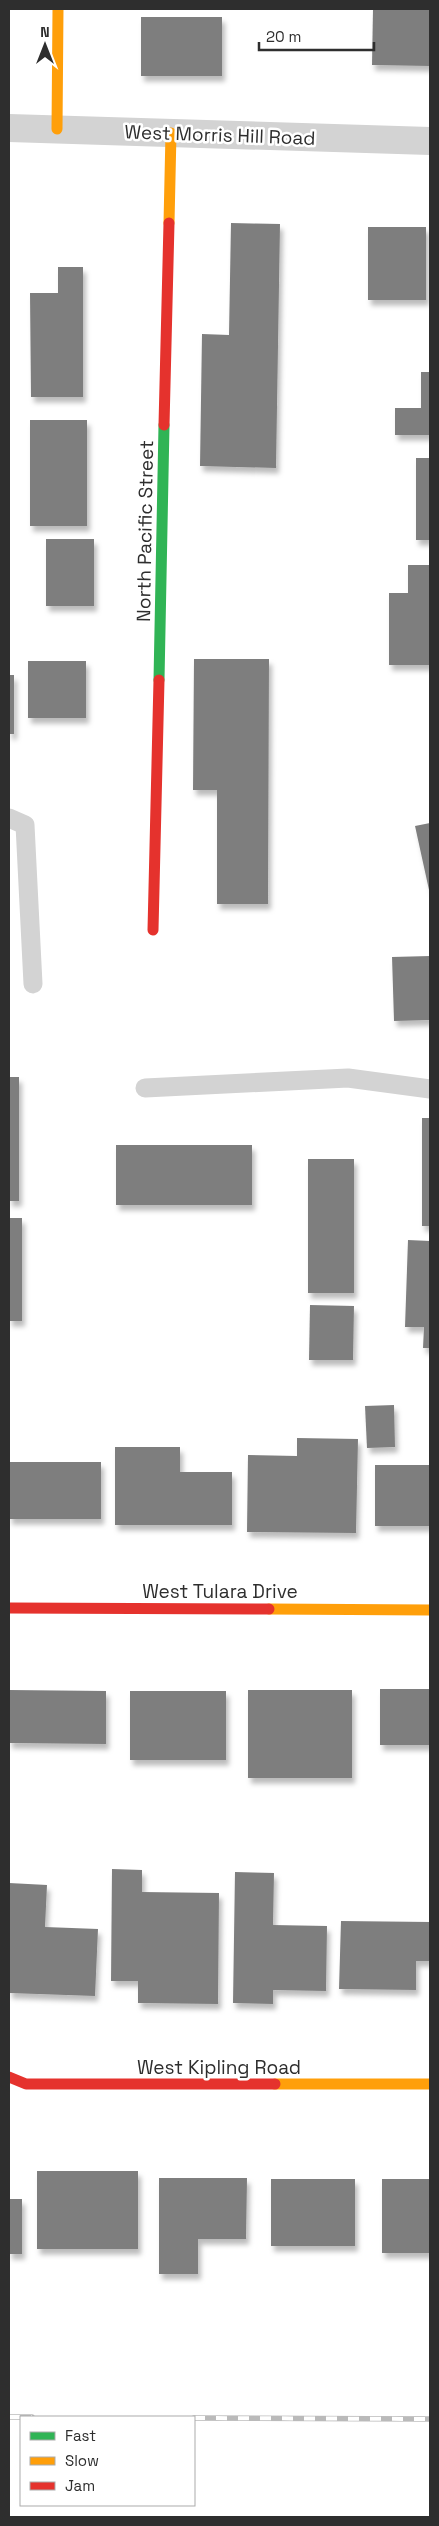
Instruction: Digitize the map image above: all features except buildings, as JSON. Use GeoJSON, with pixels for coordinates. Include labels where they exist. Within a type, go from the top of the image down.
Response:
{"type":"FeatureCollection","features":[{"type":"Feature","properties":{"kind":"street"},"geometry":{"type":"LineString","coordinates":[[57,129],[58,9]]}},
{"type":"Feature","properties":{"kind":"street","name":"West Morris Hill Road"},"geometry":{"type":"LineString","coordinates":[[9,128],[430,141]]}},
{"type":"Feature","properties":{"kind":"street","name":"North Pacific Street"},"geometry":{"type":"LineString","coordinates":[[153,930],[171,133]]}},
{"type":"Feature","properties":{"kind":"street","name":"West Tulara Drive"},"geometry":{"type":"LineString","coordinates":[[9,1608],[430,1610]]}},
{"type":"Feature","properties":{"kind":"street","name":"West Kipling Road"},"geometry":{"type":"LineString","coordinates":[[9,2077],[26,2084],[430,2084]]}},
{"type":"Feature","properties":{"kind":"lane"},"geometry":{"type":"LineString","coordinates":[[9,818],[25,825],[33,984]]}},
{"type":"Feature","properties":{"kind":"lane"},"geometry":{"type":"LineString","coordinates":[[145,1088],[348,1078],[430,1089]]}},
{"type":"Feature","properties":{"kind":"railway"},"geometry":{"type":"LineString","coordinates":[[9,2417],[20,2417]]}},
{"type":"Feature","properties":{"kind":"railway"},"geometry":{"type":"LineString","coordinates":[[195,2418],[430,2419]]}},
{"type":"Feature","properties":{"kind":"traffic: fast"},"geometry":{"type":"LineString","coordinates":[[159,680],[164,425]]}},
{"type":"Feature","properties":{"kind":"traffic: slow"},"geometry":{"type":"LineString","coordinates":[[57,129],[58,9]]}},
{"type":"Feature","properties":{"kind":"traffic: slow"},"geometry":{"type":"LineString","coordinates":[[169,223],[171,133]]}},
{"type":"Feature","properties":{"kind":"traffic: slow"},"geometry":{"type":"LineString","coordinates":[[269,1609],[430,1610]]}},
{"type":"Feature","properties":{"kind":"traffic: slow"},"geometry":{"type":"LineString","coordinates":[[275,2084],[430,2084]]}},
{"type":"Feature","properties":{"kind":"traffic: jam"},"geometry":{"type":"LineString","coordinates":[[164,425],[169,223]]}},
{"type":"Feature","properties":{"kind":"traffic: jam"},"geometry":{"type":"LineString","coordinates":[[153,930],[159,680]]}},
{"type":"Feature","properties":{"kind":"traffic: jam"},"geometry":{"type":"LineString","coordinates":[[9,1608],[269,1609]]}},
{"type":"Feature","properties":{"kind":"traffic: jam"},"geometry":{"type":"LineString","coordinates":[[9,2077],[26,2084],[275,2084]]}}]}
